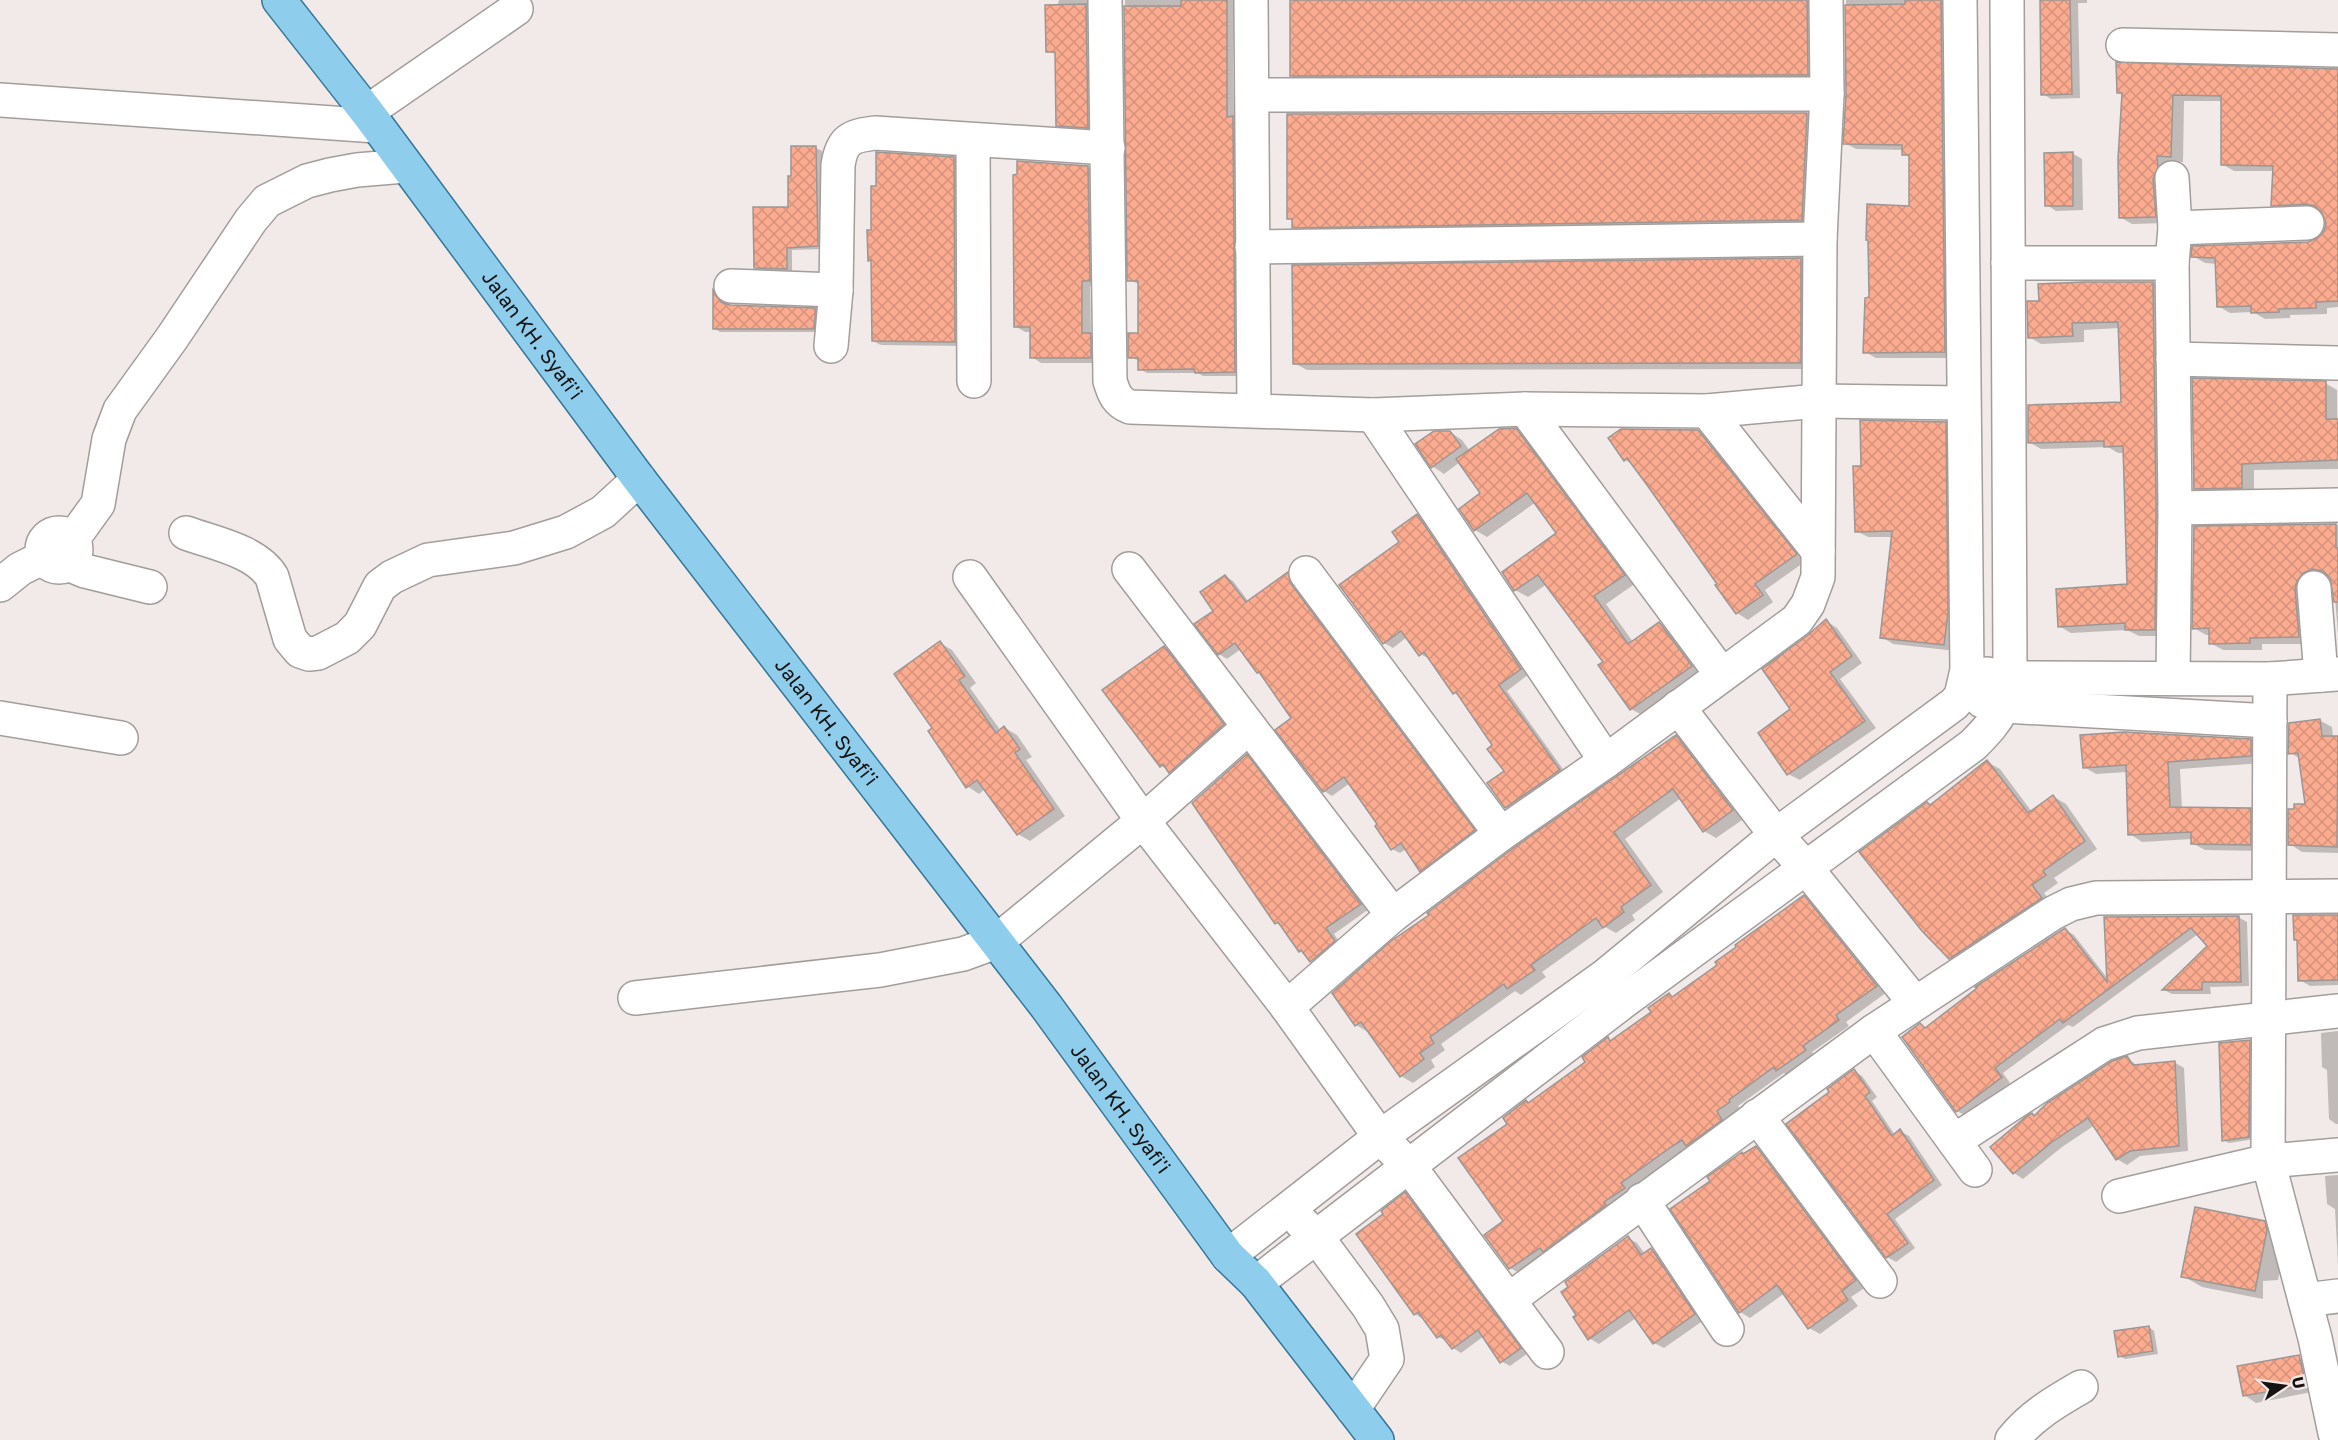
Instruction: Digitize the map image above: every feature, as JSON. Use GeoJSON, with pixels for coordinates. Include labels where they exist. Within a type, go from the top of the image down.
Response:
{"type":"FeatureCollection","features":[{"type":"Feature","properties":{"kind":"main road","name":"Jalan KH. Syafi'i"},"geometry":{"type":"LineString","coordinates":[[279,0],[371,119],[639,479],[1046,1006],[1228,1256],[1256,1283],[1377,1440]]}},
{"type":"Feature","properties":{"kind":"street"},"geometry":{"type":"LineString","coordinates":[[1105,0],[1110,381],[1117,399],[1130,407],[1374,415],[1524,409],[1707,411],[1818,401],[1963,403]]}},
{"type":"Feature","properties":{"kind":"street"},"geometry":{"type":"LineString","coordinates":[[1251,0],[1254,410]]}},
{"type":"Feature","properties":{"kind":"street"},"geometry":{"type":"LineString","coordinates":[[1287,1007],[1393,915],[1797,620],[1808,604],[1818,577],[1820,239],[1827,94],[1826,0]]}},
{"type":"Feature","properties":{"kind":"street"},"geometry":{"type":"LineString","coordinates":[[1256,1283],[1409,1166],[1614,989],[1776,835],[1954,704],[1964,683],[1960,0]]}},
{"type":"Feature","properties":{"kind":"street"},"geometry":{"type":"LineString","coordinates":[[1228,1256],[1380,1137],[1806,868],[1973,745],[1999,717],[2007,692],[2007,0]]}},
{"type":"Feature","properties":{"kind":"street"},"geometry":{"type":"LineString","coordinates":[[0,100],[371,119],[516,9]]}},
{"type":"Feature","properties":{"kind":"street"},"geometry":{"type":"LineString","coordinates":[[2123,45],[2338,50]]}},
{"type":"Feature","properties":{"kind":"street"},"geometry":{"type":"LineString","coordinates":[[1252,95],[1827,94]]}},
{"type":"Feature","properties":{"kind":"street"},"geometry":{"type":"LineString","coordinates":[[831,346],[836,290],[838,165],[840,152],[845,143],[854,136],[875,134],[1108,148]]}},
{"type":"Feature","properties":{"kind":"street"},"geometry":{"type":"LineString","coordinates":[[973,140],[975,381]]}},
{"type":"Feature","properties":{"kind":"street"},"geometry":{"type":"LineString","coordinates":[[0,585],[20,569],[61,554],[98,504],[109,439],[120,410],[172,338],[251,220],[267,201],[307,181],[330,175],[405,166]]}},
{"type":"Feature","properties":{"kind":"street"},"geometry":{"type":"LineString","coordinates":[[2172,178],[2175,228],[2172,263],[2175,508],[2173,678]]}},
{"type":"Feature","properties":{"kind":"street"},"geometry":{"type":"LineString","coordinates":[[2175,228],[2307,223]]}},
{"type":"Feature","properties":{"kind":"street"},"geometry":{"type":"LineString","coordinates":[[1252,248],[1820,239]]}},
{"type":"Feature","properties":{"kind":"street"},"geometry":{"type":"LineString","coordinates":[[2008,263],[2172,263]]}},
{"type":"Feature","properties":{"kind":"street"},"geometry":{"type":"LineString","coordinates":[[730,286],[836,290]]}},
{"type":"Feature","properties":{"kind":"street"},"geometry":{"type":"LineString","coordinates":[[1962,307],[2008,307]]}},
{"type":"Feature","properties":{"kind":"street"},"geometry":{"type":"LineString","coordinates":[[2173,359],[2337,363]]}},
{"type":"Feature","properties":{"kind":"street"},"geometry":{"type":"LineString","coordinates":[[1524,409],[1722,675]]}},
{"type":"Feature","properties":{"kind":"street"},"geometry":{"type":"LineString","coordinates":[[1707,411],[1818,551]]}},
{"type":"Feature","properties":{"kind":"street"},"geometry":{"type":"LineString","coordinates":[[1374,415],[1606,761]]}},
{"type":"Feature","properties":{"kind":"street"},"geometry":{"type":"LineString","coordinates":[[186,532],[254,558],[267,568],[272,577],[290,639],[300,651],[309,654],[326,650],[347,638],[360,626],[380,586],[392,577],[428,560],[514,548],[566,532],[603,512],[639,479]]}},
{"type":"Feature","properties":{"kind":"street"},"geometry":{"type":"LineString","coordinates":[[2175,508],[2338,505]]}},
{"type":"Feature","properties":{"kind":"street"},"geometry":{"type":"LineString","coordinates":[[61,554],[85,571],[150,587]]}},
{"type":"Feature","properties":{"kind":"street"},"geometry":{"type":"LineString","coordinates":[[1129,569],[1393,915]]}},
{"type":"Feature","properties":{"kind":"street"},"geometry":{"type":"LineString","coordinates":[[1306,573],[1501,834]]}},
{"type":"Feature","properties":{"kind":"street"},"geometry":{"type":"LineString","coordinates":[[970,577],[1143,821],[1287,1007],[1380,1137],[1409,1166],[1510,1299],[1547,1352]]}},
{"type":"Feature","properties":{"kind":"street"},"geometry":{"type":"LineString","coordinates":[[2007,692],[2173,678],[2270,679],[2330,674],[2314,588]]}},
{"type":"Feature","properties":{"kind":"street"},"geometry":{"type":"LineString","coordinates":[[2270,679],[2268,1161],[2315,1338],[2335,1433]]}},
{"type":"Feature","properties":{"kind":"street"},"geometry":{"type":"LineString","coordinates":[[1964,683],[2007,692],[2270,721]]}},
{"type":"Feature","properties":{"kind":"street"},"geometry":{"type":"LineString","coordinates":[[1678,708],[1776,835],[1806,868],[1915,1003]]}},
{"type":"Feature","properties":{"kind":"street"},"geometry":{"type":"LineString","coordinates":[[0,718],[121,738]]}},
{"type":"Feature","properties":{"kind":"street"},"geometry":{"type":"LineString","coordinates":[[635,998],[880,970],[963,954],[996,942],[1143,821],[1249,727]]}},
{"type":"Feature","properties":{"kind":"street"},"geometry":{"type":"LineString","coordinates":[[1510,1299],[1874,1031],[2053,913],[2096,898],[2338,896]]}},
{"type":"Feature","properties":{"kind":"street"},"geometry":{"type":"LineString","coordinates":[[1954,1141],[2104,1044],[2120,1037],[2138,1033],[2338,1011]]}},
{"type":"Feature","properties":{"kind":"street"},"geometry":{"type":"LineString","coordinates":[[1874,1031],[1975,1170]]}},
{"type":"Feature","properties":{"kind":"street"},"geometry":{"type":"LineString","coordinates":[[1757,1116],[1880,1281]]}},
{"type":"Feature","properties":{"kind":"street"},"geometry":{"type":"LineString","coordinates":[[2119,1196],[2268,1161],[2338,1155]]}},
{"type":"Feature","properties":{"kind":"street"},"geometry":{"type":"LineString","coordinates":[[1642,1200],[1726,1329]]}},
{"type":"Feature","properties":{"kind":"street"},"geometry":{"type":"LineString","coordinates":[[1288,1211],[1316,1236],[1368,1306],[1382,1329],[1387,1359],[1353,1409]]}},
{"type":"Feature","properties":{"kind":"street"},"geometry":{"type":"LineString","coordinates":[[2305,1300],[2338,1296]]}},
{"type":"Feature","properties":{"kind":"street"},"geometry":{"type":"LineString","coordinates":[[2012,1440],[2045,1407],[2081,1387]]}},
{"type":"Feature","properties":{"kind":"building"},"geometry":{"type":"Polygon","coordinates":[[[1181,0],[1227,0],[1227,117],[1233,116],[1235,372],[1195,373],[1194,369],[1138,370],[1138,358],[1128,358],[1128,333],[1138,333],[1138,281],[1127,281],[1124,6],[1181,6],[1181,0]]]}},
{"type":"Feature","properties":{"kind":"building"},"geometry":{"type":"Polygon","coordinates":[[[1290,0],[1807,0],[1808,75],[1290,76],[1290,0]]]}},
{"type":"Feature","properties":{"kind":"building"},"geometry":{"type":"Polygon","coordinates":[[[1905,0],[1941,0],[1945,352],[1863,353],[1865,298],[1869,297],[1867,204],[1909,206],[1909,155],[1902,155],[1902,145],[1843,144],[1846,94],[1845,5],[1905,4],[1905,0]]]}},
{"type":"Feature","properties":{"kind":"building"},"geometry":{"type":"Polygon","coordinates":[[[2040,0],[2070,0],[2072,94],[2041,95],[2040,0]]]}},
{"type":"Feature","properties":{"kind":"building"},"geometry":{"type":"Polygon","coordinates":[[[1086,4],[1088,128],[1056,126],[1055,52],[1046,52],[1045,5],[1086,4]]]}},
{"type":"Feature","properties":{"kind":"building"},"geometry":{"type":"Polygon","coordinates":[[[2116,62],[2338,69],[2338,301],[2316,302],[2316,308],[2279,309],[2279,312],[2251,313],[2251,306],[2217,307],[2215,258],[2191,257],[2192,246],[2308,242],[2317,238],[2324,231],[2326,223],[2322,213],[2315,206],[2306,204],[2271,206],[2273,166],[2221,165],[2221,96],[2173,95],[2171,157],[2157,156],[2158,167],[2153,179],[2156,217],[2119,218],[2118,159],[2122,93],[2117,93],[2116,62]]]}},
{"type":"Feature","properties":{"kind":"building"},"geometry":{"type":"Polygon","coordinates":[[[1807,113],[1802,220],[1292,228],[1292,219],[1287,219],[1287,114],[1807,113]]]}},
{"type":"Feature","properties":{"kind":"building"},"geometry":{"type":"Polygon","coordinates":[[[791,146],[816,146],[818,246],[787,248],[787,269],[754,268],[753,207],[788,207],[791,146]]]}},
{"type":"Feature","properties":{"kind":"building"},"geometry":{"type":"Polygon","coordinates":[[[876,152],[954,157],[955,342],[872,341],[871,260],[868,261],[867,230],[871,230],[871,186],[876,186],[876,152]]]}},
{"type":"Feature","properties":{"kind":"building"},"geometry":{"type":"Polygon","coordinates":[[[2073,152],[2073,206],[2045,206],[2044,153],[2073,152]]]}},
{"type":"Feature","properties":{"kind":"building"},"geometry":{"type":"Polygon","coordinates":[[[1017,161],[1088,166],[1090,281],[1082,281],[1082,333],[1091,333],[1091,358],[1030,358],[1030,327],[1014,327],[1013,175],[1017,174],[1017,161]]]}},
{"type":"Feature","properties":{"kind":"building"},"geometry":{"type":"Polygon","coordinates":[[[1801,258],[1801,363],[1293,364],[1292,265],[1801,258]]]}},
{"type":"Feature","properties":{"kind":"building"},"geometry":{"type":"Polygon","coordinates":[[[2153,282],[2155,630],[2125,630],[2125,623],[2058,627],[2056,589],[2127,584],[2123,446],[2104,447],[2104,441],[2028,443],[2028,405],[2121,402],[2118,322],[2072,323],[2073,336],[2028,338],[2027,301],[2039,301],[2038,284],[2153,282]]]}},
{"type":"Feature","properties":{"kind":"building"},"geometry":{"type":"Polygon","coordinates":[[[713,290],[721,302],[730,305],[816,308],[814,329],[713,329],[713,290]]]}},
{"type":"Feature","properties":{"kind":"building"},"geometry":{"type":"Polygon","coordinates":[[[2192,378],[2326,381],[2326,419],[2338,419],[2338,460],[2242,464],[2242,488],[2194,489],[2192,378]]]}},
{"type":"Feature","properties":{"kind":"building"},"geometry":{"type":"Polygon","coordinates":[[[1860,420],[1946,422],[1948,613],[1944,645],[1880,638],[1892,531],[1855,532],[1853,466],[1861,466],[1860,420]]]}},
{"type":"Feature","properties":{"kind":"building"},"geometry":{"type":"Polygon","coordinates":[[[1516,428],[1625,575],[1594,596],[1628,644],[1659,622],[1692,666],[1630,710],[1598,665],[1603,662],[1538,575],[1514,591],[1502,572],[1556,533],[1527,493],[1474,531],[1459,509],[1480,493],[1456,459],[1499,429],[1516,428]]]}},
{"type":"Feature","properties":{"kind":"building"},"geometry":{"type":"Polygon","coordinates":[[[1621,429],[1698,430],[1797,554],[1755,584],[1763,595],[1736,614],[1647,485],[1627,458],[1624,461],[1608,438],[1621,429]]]}},
{"type":"Feature","properties":{"kind":"building"},"geometry":{"type":"Polygon","coordinates":[[[1434,431],[1450,431],[1461,446],[1431,468],[1415,444],[1434,431]]]}},
{"type":"Feature","properties":{"kind":"building"},"geometry":{"type":"Polygon","coordinates":[[[1417,514],[1521,669],[1499,685],[1560,770],[1505,808],[1487,783],[1504,771],[1487,749],[1492,745],[1456,692],[1453,694],[1424,652],[1419,656],[1401,631],[1383,644],[1339,585],[1399,542],[1392,532],[1417,514]]]}},
{"type":"Feature","properties":{"kind":"building"},"geometry":{"type":"Polygon","coordinates":[[[2336,524],[2338,602],[2334,602],[2330,578],[2323,571],[2312,569],[2303,573],[2295,589],[2299,637],[2250,638],[2250,643],[2209,644],[2209,628],[2192,629],[2194,526],[2336,524]]]}},
{"type":"Feature","properties":{"kind":"building"},"geometry":{"type":"Polygon","coordinates":[[[1288,572],[1291,584],[1475,830],[1420,872],[1401,843],[1391,850],[1375,826],[1377,824],[1344,777],[1323,792],[1275,730],[1291,718],[1259,672],[1257,673],[1235,643],[1218,655],[1194,624],[1213,611],[1200,592],[1225,575],[1246,602],[1288,572]]]}},
{"type":"Feature","properties":{"kind":"building"},"geometry":{"type":"Polygon","coordinates":[[[1826,619],[1852,656],[1830,672],[1865,721],[1787,775],[1758,733],[1790,709],[1762,669],[1826,619]]]}},
{"type":"Feature","properties":{"kind":"building"},"geometry":{"type":"Polygon","coordinates":[[[940,641],[965,676],[959,680],[996,733],[1004,726],[1020,749],[1015,753],[1054,809],[1017,835],[977,780],[966,788],[928,731],[932,728],[894,674],[940,641]]]}},
{"type":"Feature","properties":{"kind":"building"},"geometry":{"type":"Polygon","coordinates":[[[1164,646],[1224,724],[1169,773],[1163,764],[1160,767],[1102,690],[1164,646]]]}},
{"type":"Feature","properties":{"kind":"building"},"geometry":{"type":"Polygon","coordinates":[[[2320,719],[2322,736],[2338,736],[2337,847],[2288,845],[2288,809],[2294,809],[2294,804],[2305,804],[2298,753],[2288,754],[2289,723],[2320,719]]]}},
{"type":"Feature","properties":{"kind":"building"},"geometry":{"type":"Polygon","coordinates":[[[2124,732],[2251,739],[2251,756],[2168,762],[2170,807],[2251,808],[2251,845],[2191,844],[2191,832],[2128,835],[2126,765],[2083,768],[2080,735],[2124,732]]]}},
{"type":"Feature","properties":{"kind":"building"},"geometry":{"type":"Polygon","coordinates":[[[1676,735],[1733,810],[1703,832],[1673,789],[1614,832],[1651,885],[1621,907],[1624,912],[1603,928],[1596,918],[1531,965],[1535,970],[1507,989],[1504,984],[1430,1037],[1434,1043],[1420,1053],[1424,1059],[1400,1077],[1361,1022],[1355,1026],[1332,993],[1391,941],[1429,915],[1427,913],[1512,849],[1676,735]]]}},
{"type":"Feature","properties":{"kind":"building"},"geometry":{"type":"Polygon","coordinates":[[[1247,754],[1361,904],[1326,928],[1335,941],[1310,962],[1301,950],[1299,952],[1278,922],[1275,924],[1192,803],[1247,754]]]}},
{"type":"Feature","properties":{"kind":"building"},"geometry":{"type":"Polygon","coordinates":[[[1987,760],[2028,813],[2053,795],[2085,841],[2043,871],[2046,875],[2032,885],[2042,898],[1949,959],[1922,931],[1859,852],[1927,802],[1930,805],[1987,760]]]}},
{"type":"Feature","properties":{"kind":"building"},"geometry":{"type":"Polygon","coordinates":[[[1804,895],[1877,986],[1836,1015],[1839,1020],[1803,1046],[1806,1050],[1776,1071],[1774,1067],[1729,1100],[1730,1102],[1717,1111],[1722,1120],[1686,1146],[1682,1140],[1671,1147],[1621,1183],[1625,1188],[1604,1202],[1606,1205],[1543,1252],[1540,1248],[1509,1269],[1484,1235],[1503,1221],[1458,1158],[1507,1124],[1503,1118],[1526,1100],[1528,1103],[1585,1062],[1582,1057],[1608,1037],[1610,1041],[1651,1012],[1648,1008],[1669,993],[1672,997],[1717,965],[1715,962],[1736,947],[1735,945],[1804,895]]]}},
{"type":"Feature","properties":{"kind":"building"},"geometry":{"type":"Polygon","coordinates":[[[2293,915],[2338,915],[2338,980],[2298,981],[2297,940],[2294,940],[2293,915]]]}},
{"type":"Feature","properties":{"kind":"building"},"geometry":{"type":"Polygon","coordinates":[[[2239,916],[2241,982],[2202,982],[2202,990],[2162,990],[2207,946],[2191,928],[2063,1023],[2060,1019],[1995,1068],[2002,1077],[1956,1112],[1902,1037],[1920,1023],[1925,1028],[1977,988],[1975,987],[2065,928],[2107,982],[2104,917],[2239,916]]]}},
{"type":"Feature","properties":{"kind":"building"},"geometry":{"type":"Polygon","coordinates":[[[2250,1040],[2249,1137],[2222,1141],[2219,1043],[2250,1040]]]}},
{"type":"Feature","properties":{"kind":"building"},"geometry":{"type":"Polygon","coordinates":[[[2127,1056],[2133,1065],[2175,1061],[2179,1146],[2130,1151],[2116,1160],[2088,1118],[2052,1142],[2013,1174],[1990,1147],[2028,1115],[2032,1113],[2034,1116],[2047,1103],[2112,1061],[2127,1056]]]}},
{"type":"Feature","properties":{"kind":"building"},"geometry":{"type":"Polygon","coordinates":[[[1854,1069],[1870,1092],[1865,1096],[1892,1136],[1900,1129],[1934,1180],[1887,1214],[1908,1243],[1886,1258],[1786,1124],[1829,1092],[1827,1089],[1854,1069]]]}},
{"type":"Feature","properties":{"kind":"building"},"geometry":{"type":"Polygon","coordinates":[[[1756,1146],[1856,1280],[1842,1291],[1848,1300],[1808,1329],[1777,1285],[1739,1313],[1670,1209],[1710,1181],[1707,1177],[1742,1152],[1743,1154],[1756,1146]]]}},
{"type":"Feature","properties":{"kind":"building"},"geometry":{"type":"Polygon","coordinates":[[[1405,1192],[1521,1348],[1500,1363],[1478,1330],[1452,1349],[1441,1335],[1437,1338],[1418,1312],[1414,1315],[1356,1234],[1383,1214],[1381,1211],[1405,1192]]]}},
{"type":"Feature","properties":{"kind":"building"},"geometry":{"type":"Polygon","coordinates":[[[2195,1207],[2265,1221],[2267,1230],[2255,1291],[2181,1277],[2195,1207]]]}},
{"type":"Feature","properties":{"kind":"building"},"geometry":{"type":"Polygon","coordinates":[[[1628,1236],[1641,1255],[1651,1248],[1695,1314],[1653,1344],[1629,1310],[1588,1340],[1561,1292],[1568,1287],[1565,1282],[1628,1236]]]}},
{"type":"Feature","properties":{"kind":"building"},"geometry":{"type":"Polygon","coordinates":[[[2149,1326],[2153,1351],[2118,1357],[2114,1331],[2149,1326]]]}},
{"type":"Feature","properties":{"kind":"building"},"geometry":{"type":"Polygon","coordinates":[[[2299,1355],[2306,1385],[2243,1396],[2237,1366],[2299,1355]]]}}]}
